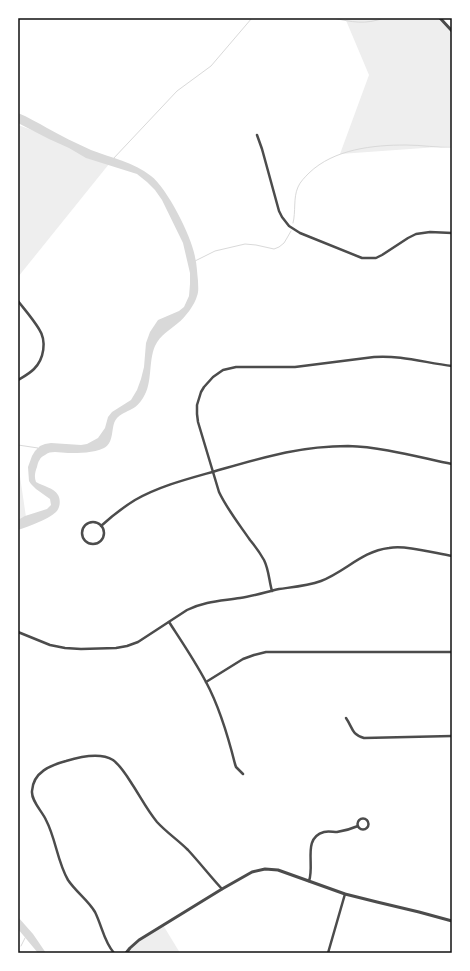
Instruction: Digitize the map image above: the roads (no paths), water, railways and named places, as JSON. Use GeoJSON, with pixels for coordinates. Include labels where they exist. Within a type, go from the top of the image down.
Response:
{"type":"FeatureCollection","features":[{"type":"Feature","properties":{"kind":"street"},"geometry":{"type":"LineString","coordinates":[[440,18],[452,31]]}},
{"type":"Feature","properties":{"kind":"street"},"geometry":{"type":"LineString","coordinates":[[257,135],[279,211],[289,226],[300,233],[356,256],[376,258],[382,256],[416,234],[430,232],[452,233]]}},
{"type":"Feature","properties":{"kind":"street"},"geometry":{"type":"LineString","coordinates":[[18,301],[42,334],[44,346],[43,355],[38,365],[18,380]]}},
{"type":"Feature","properties":{"kind":"street"},"geometry":{"type":"LineString","coordinates":[[272,591],[265,561],[227,507],[213,472],[197,414],[197,405],[201,392],[208,382],[224,370],[241,366],[295,367],[384,356],[402,357],[452,366]]}},
{"type":"Feature","properties":{"kind":"street"},"geometry":{"type":"LineString","coordinates":[[101,526],[124,507],[147,494],[167,486],[300,449],[336,446],[363,447],[399,452],[452,464]]}},
{"type":"Feature","properties":{"kind":"street"},"geometry":{"type":"LineString","coordinates":[[94,522],[101,526],[104,536],[100,542],[90,545],[84,541],[81,534],[86,524],[94,522]]}},
{"type":"Feature","properties":{"kind":"street"},"geometry":{"type":"LineString","coordinates":[[18,632],[50,645],[65,648],[81,650],[116,648],[138,642],[187,610],[202,604],[247,597],[303,586],[320,581],[336,574],[367,554],[378,550],[389,548],[406,548],[452,556]]}},
{"type":"Feature","properties":{"kind":"street"},"geometry":{"type":"LineString","coordinates":[[169,622],[206,682],[222,719],[230,742],[236,767],[243,774]]}},
{"type":"Feature","properties":{"kind":"street"},"geometry":{"type":"LineString","coordinates":[[206,682],[243,659],[266,652],[452,652]]}},
{"type":"Feature","properties":{"kind":"street"},"geometry":{"type":"LineString","coordinates":[[346,718],[354,732],[358,736],[364,738],[452,736]]}},
{"type":"Feature","properties":{"kind":"street"},"geometry":{"type":"LineString","coordinates":[[114,953],[110,949],[94,911],[68,879],[50,827],[33,798],[32,792],[38,775],[48,768],[66,761],[89,756],[104,757],[114,761],[119,765],[156,821],[188,850],[222,889]]}},
{"type":"Feature","properties":{"kind":"street"},"geometry":{"type":"LineString","coordinates":[[362,819],[369,823],[368,828],[364,830],[361,830],[358,826],[358,822],[362,819]]}},
{"type":"Feature","properties":{"kind":"street"},"geometry":{"type":"LineString","coordinates":[[309,881],[311,871],[310,847],[315,838],[324,832],[342,831],[358,826]]}},
{"type":"Feature","properties":{"kind":"street"},"geometry":{"type":"LineString","coordinates":[[126,953],[144,936],[252,872],[265,869],[278,870],[345,894],[452,921]]}},
{"type":"Feature","properties":{"kind":"street"},"geometry":{"type":"LineString","coordinates":[[328,953],[345,894]]}},
{"type":"Feature","properties":{"kind":"waterway"},"geometry":{"type":"LineString","coordinates":[[113,159],[177,91],[211,66],[252,18]]}},
{"type":"Feature","properties":{"kind":"waterway"},"geometry":{"type":"LineString","coordinates":[[333,18],[352,22],[371,22],[384,18]]}},
{"type":"Feature","properties":{"kind":"waterway"},"geometry":{"type":"LineString","coordinates":[[293,223],[296,191],[299,185],[309,173],[330,158],[354,150],[380,146],[406,145],[452,147]]}},
{"type":"Feature","properties":{"kind":"waterway"},"geometry":{"type":"LineString","coordinates":[[195,261],[215,251],[245,244],[274,249],[284,243],[291,231]]}},
{"type":"Feature","properties":{"kind":"waterway"},"geometry":{"type":"LineString","coordinates":[[18,445],[38,449]]}},
{"type":"Feature","properties":{"kind":"waterway"},"geometry":{"type":"LineString","coordinates":[[21,946],[25,938]]}}]}
